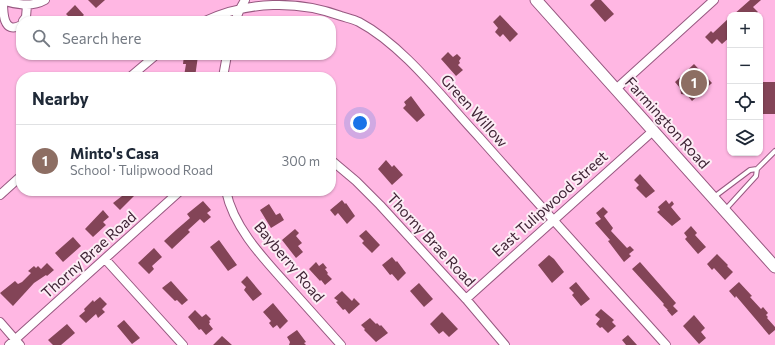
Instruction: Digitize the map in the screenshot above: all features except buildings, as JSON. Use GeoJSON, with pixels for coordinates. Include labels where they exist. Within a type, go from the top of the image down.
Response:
{"type":"FeatureCollection","features":[{"type":"Feature","properties":{"kind":"street"},"geometry":{"type":"LineString","coordinates":[[16,28],[11,27],[6,23],[3,16],[2,0],[19,5],[27,5],[38,4],[45,0]]}},
{"type":"Feature","properties":{"kind":"street"},"geometry":{"type":"LineString","coordinates":[[237,16],[245,0]]}},
{"type":"Feature","properties":{"kind":"street","name":"Farmington Road"},"geometry":{"type":"LineString","coordinates":[[536,0],[654,130],[775,267]]}},
{"type":"Feature","properties":{"kind":"street"},"geometry":{"type":"LineString","coordinates":[[616,89],[709,1]]}},
{"type":"Feature","properties":{"kind":"street","name":"Green Willow"},"geometry":{"type":"LineString","coordinates":[[215,16],[240,9],[283,4],[324,9],[358,22],[389,42],[412,65],[554,220],[666,345]]}},
{"type":"Feature","properties":{"kind":"street"},"geometry":{"type":"LineString","coordinates":[[26,16],[27,5]]}},
{"type":"Feature","properties":{"kind":"street"},"geometry":{"type":"LineString","coordinates":[[136,72],[150,60]]}},
{"type":"Feature","properties":{"kind":"street"},"geometry":{"type":"LineString","coordinates":[[224,72],[225,60]]}},
{"type":"Feature","properties":{"kind":"street","name":"East Tulipwood Street"},"geometry":{"type":"LineString","coordinates":[[466,299],[654,130]]}},
{"type":"Feature","properties":{"kind":"street","name":"Thorny Brae Road"},"geometry":{"type":"LineString","coordinates":[[336,164],[356,181],[375,201],[466,299],[505,345]]}},
{"type":"Feature","properties":{"kind":"street"},"geometry":{"type":"LineString","coordinates":[[0,195],[16,181]]}},
{"type":"Feature","properties":{"kind":"street","name":"Thorny Brae Road"},"geometry":{"type":"LineString","coordinates":[[15,343],[175,196]]}},
{"type":"Feature","properties":{"kind":"street","name":"Bayberry Road"},"geometry":{"type":"LineString","coordinates":[[227,196],[242,229],[261,255],[341,345]]}},
{"type":"Feature","properties":{"kind":"street"},"geometry":{"type":"LineString","coordinates":[[106,260],[183,345]]}},
{"type":"Feature","properties":{"kind":"street"},"geometry":{"type":"LineString","coordinates":[[0,322],[15,343]]}},
{"type":"Feature","properties":{"kind":"lane"},"geometry":{"type":"LineString","coordinates":[[713,197],[750,170],[757,169],[775,151]]}},
{"type":"Feature","properties":{"kind":"lane"},"geometry":{"type":"LineString","coordinates":[[725,210],[756,176],[757,169]]}},
{"type":"Feature","properties":{"kind":"place","name":"Minto's Casa"},"geometry":{"type":"Point","coordinates":[694,83]}}]}
